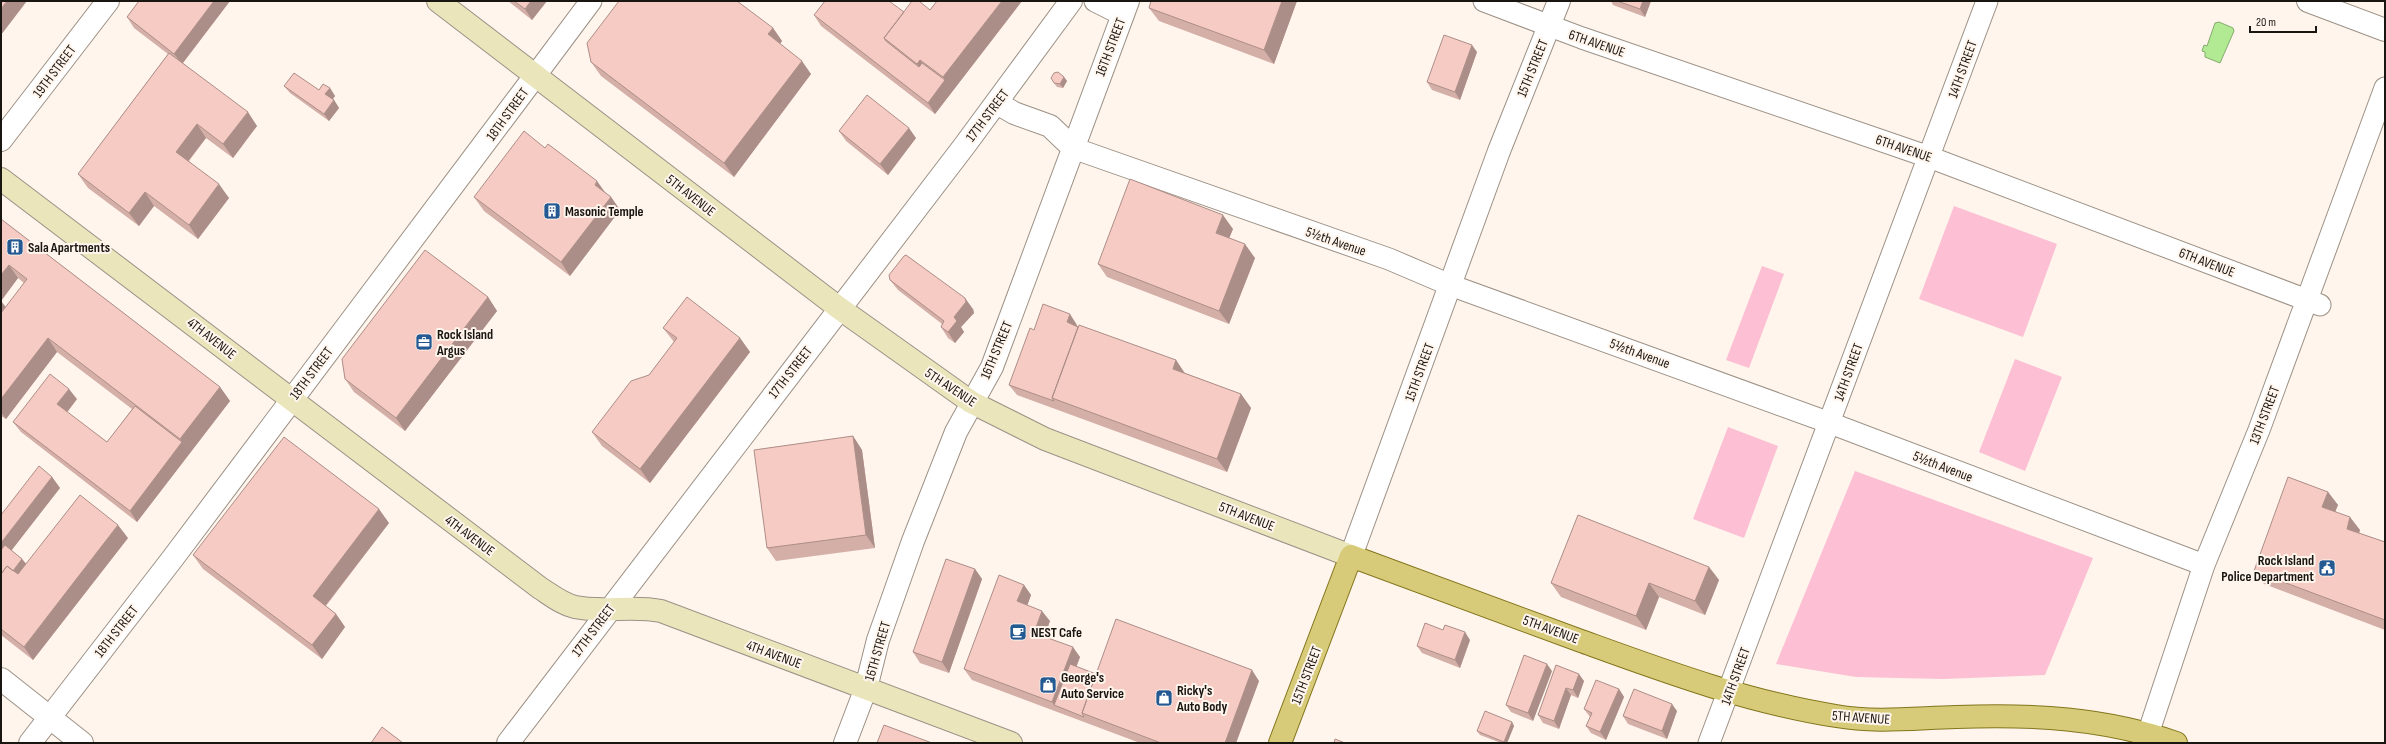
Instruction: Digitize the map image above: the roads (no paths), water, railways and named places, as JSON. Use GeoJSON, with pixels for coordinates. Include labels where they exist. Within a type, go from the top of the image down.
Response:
{"type":"FeatureCollection","features":[{"type":"Feature","properties":{"kind":"main road","name":"5TH AVENUE"},"geometry":{"type":"LineString","coordinates":[[438,1],[839,308],[971,402],[1046,439],[1351,556],[1681,677],[1788,708],[1838,717],[1893,720],[2023,716],[2068,718],[2146,738],[2176,743]]}},
{"type":"Feature","properties":{"kind":"main road","name":"4TH AVENUE"},"geometry":{"type":"LineString","coordinates":[[1,179],[540,588],[561,602],[574,607],[645,608],[661,611],[1011,743]]}},
{"type":"Feature","properties":{"kind":"main road","name":"15TH STREET"},"geometry":{"type":"LineString","coordinates":[[1280,743],[1351,556]]}},
{"type":"Feature","properties":{"kind":"street","name":"19TH STREET"},"geometry":{"type":"LineString","coordinates":[[1,140],[108,1]]}},
{"type":"Feature","properties":{"kind":"street","name":"18TH STREET"},"geometry":{"type":"LineString","coordinates":[[30,743],[173,558],[591,1]]}},
{"type":"Feature","properties":{"kind":"street","name":"17TH STREET"},"geometry":{"type":"LineString","coordinates":[[508,743],[609,608],[997,103],[1071,1]]}},
{"type":"Feature","properties":{"kind":"street"},"geometry":{"type":"LineString","coordinates":[[1095,1],[1126,8]]}},
{"type":"Feature","properties":{"kind":"street","name":"6TH AVENUE"},"geometry":{"type":"LineString","coordinates":[[1484,1],[1549,27],[1929,156],[2313,302]]}},
{"type":"Feature","properties":{"kind":"street","name":"15TH STREET"},"geometry":{"type":"LineString","coordinates":[[1351,556],[1499,151],[1559,1]]}},
{"type":"Feature","properties":{"kind":"street","name":"14TH STREET"},"geometry":{"type":"LineString","coordinates":[[1709,743],[1987,1]]}},
{"type":"Feature","properties":{"kind":"street"},"geometry":{"type":"LineString","coordinates":[[2308,1],[2385,30]]}},
{"type":"Feature","properties":{"kind":"street","name":"16TH STREET"},"geometry":{"type":"LineString","coordinates":[[845,743],[866,688],[878,640],[913,541],[956,432],[971,402],[992,367],[1072,148],[1126,8]]}},
{"type":"Feature","properties":{"kind":"street","name":"13TH STREET"},"geometry":{"type":"LineString","coordinates":[[2146,738],[2204,565],[2313,302],[2385,88]]}},
{"type":"Feature","properties":{"kind":"street"},"geometry":{"type":"LineString","coordinates":[[997,103],[1014,113],[1050,126],[1072,148]]}},
{"type":"Feature","properties":{"kind":"street","name":"5½th Avenue"},"geometry":{"type":"LineString","coordinates":[[1072,148],[1389,259],[1450,285],[1830,423],[2204,565]]}},
{"type":"Feature","properties":{"kind":"street"},"geometry":{"type":"LineString","coordinates":[[1,679],[82,743]]}},
{"type":"Feature","properties":{"kind":"place","name":"Masonic Temple"},"geometry":{"type":"Point","coordinates":[552,211]}},
{"type":"Feature","properties":{"kind":"place","name":"Sala Apartments"},"geometry":{"type":"Point","coordinates":[15,247]}},
{"type":"Feature","properties":{"kind":"place","name":"Rock Island Argus"},"geometry":{"type":"Point","coordinates":[424,342]}},
{"type":"Feature","properties":{"kind":"place","name":"Rock Island Police Department"},"geometry":{"type":"Point","coordinates":[2327,568]}},
{"type":"Feature","properties":{"kind":"place","name":"NEST Cafe"},"geometry":{"type":"Point","coordinates":[1018,632]}},
{"type":"Feature","properties":{"kind":"place","name":"George's Auto Service"},"geometry":{"type":"Point","coordinates":[1048,685]}},
{"type":"Feature","properties":{"kind":"place","name":"Ricky's Auto Body"},"geometry":{"type":"Point","coordinates":[1164,698]}}]}
